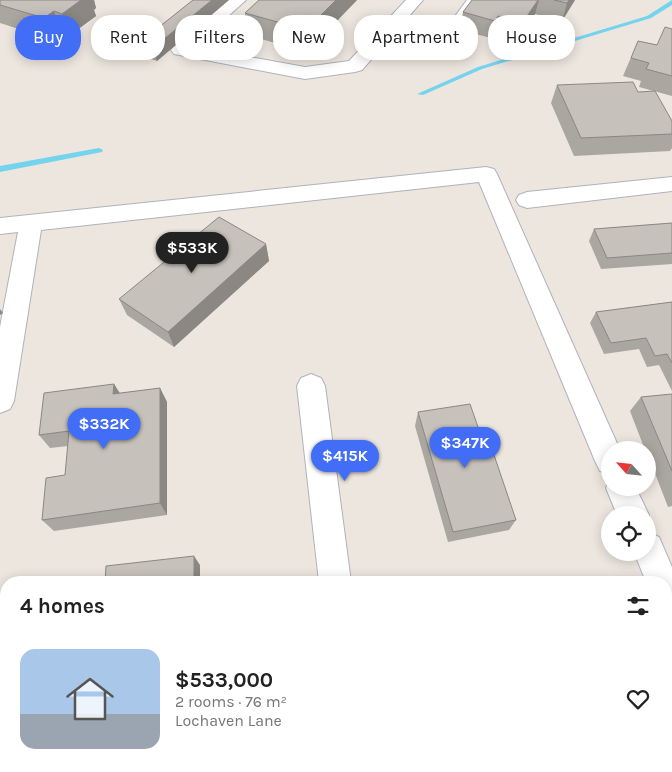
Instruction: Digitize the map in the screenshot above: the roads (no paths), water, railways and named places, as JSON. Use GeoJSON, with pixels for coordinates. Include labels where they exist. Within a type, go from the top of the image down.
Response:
{"type":"FeatureCollection","features":[{"type":"Feature","properties":{"kind":"street"},"geometry":{"type":"LineString","coordinates":[[238,0],[180,50],[305,73],[355,66],[415,0]]}},
{"type":"Feature","properties":{"kind":"street"},"geometry":{"type":"LineString","coordinates":[[465,15],[476,0]]}},
{"type":"Feature","properties":{"kind":"street"},"geometry":{"type":"LineString","coordinates":[[0,226],[486,174],[601,441]]}},
{"type":"Feature","properties":{"kind":"street"},"geometry":{"type":"LineString","coordinates":[[527,200],[672,184]]}},
{"type":"Feature","properties":{"kind":"street"},"geometry":{"type":"LineString","coordinates":[[0,401],[31,223]]}},
{"type":"Feature","properties":{"kind":"street"},"geometry":{"type":"LineString","coordinates":[[311,386],[334,576]]}},
{"type":"Feature","properties":{"kind":"street"},"geometry":{"type":"LineString","coordinates":[[653,561],[660,576]]}},
{"type":"Feature","properties":{"kind":"waterway"},"geometry":{"type":"LineString","coordinates":[[421,94],[480,68],[649,17],[672,2]]}},
{"type":"Feature","properties":{"kind":"waterway"},"geometry":{"type":"LineString","coordinates":[[0,169],[99,150]]}}]}
